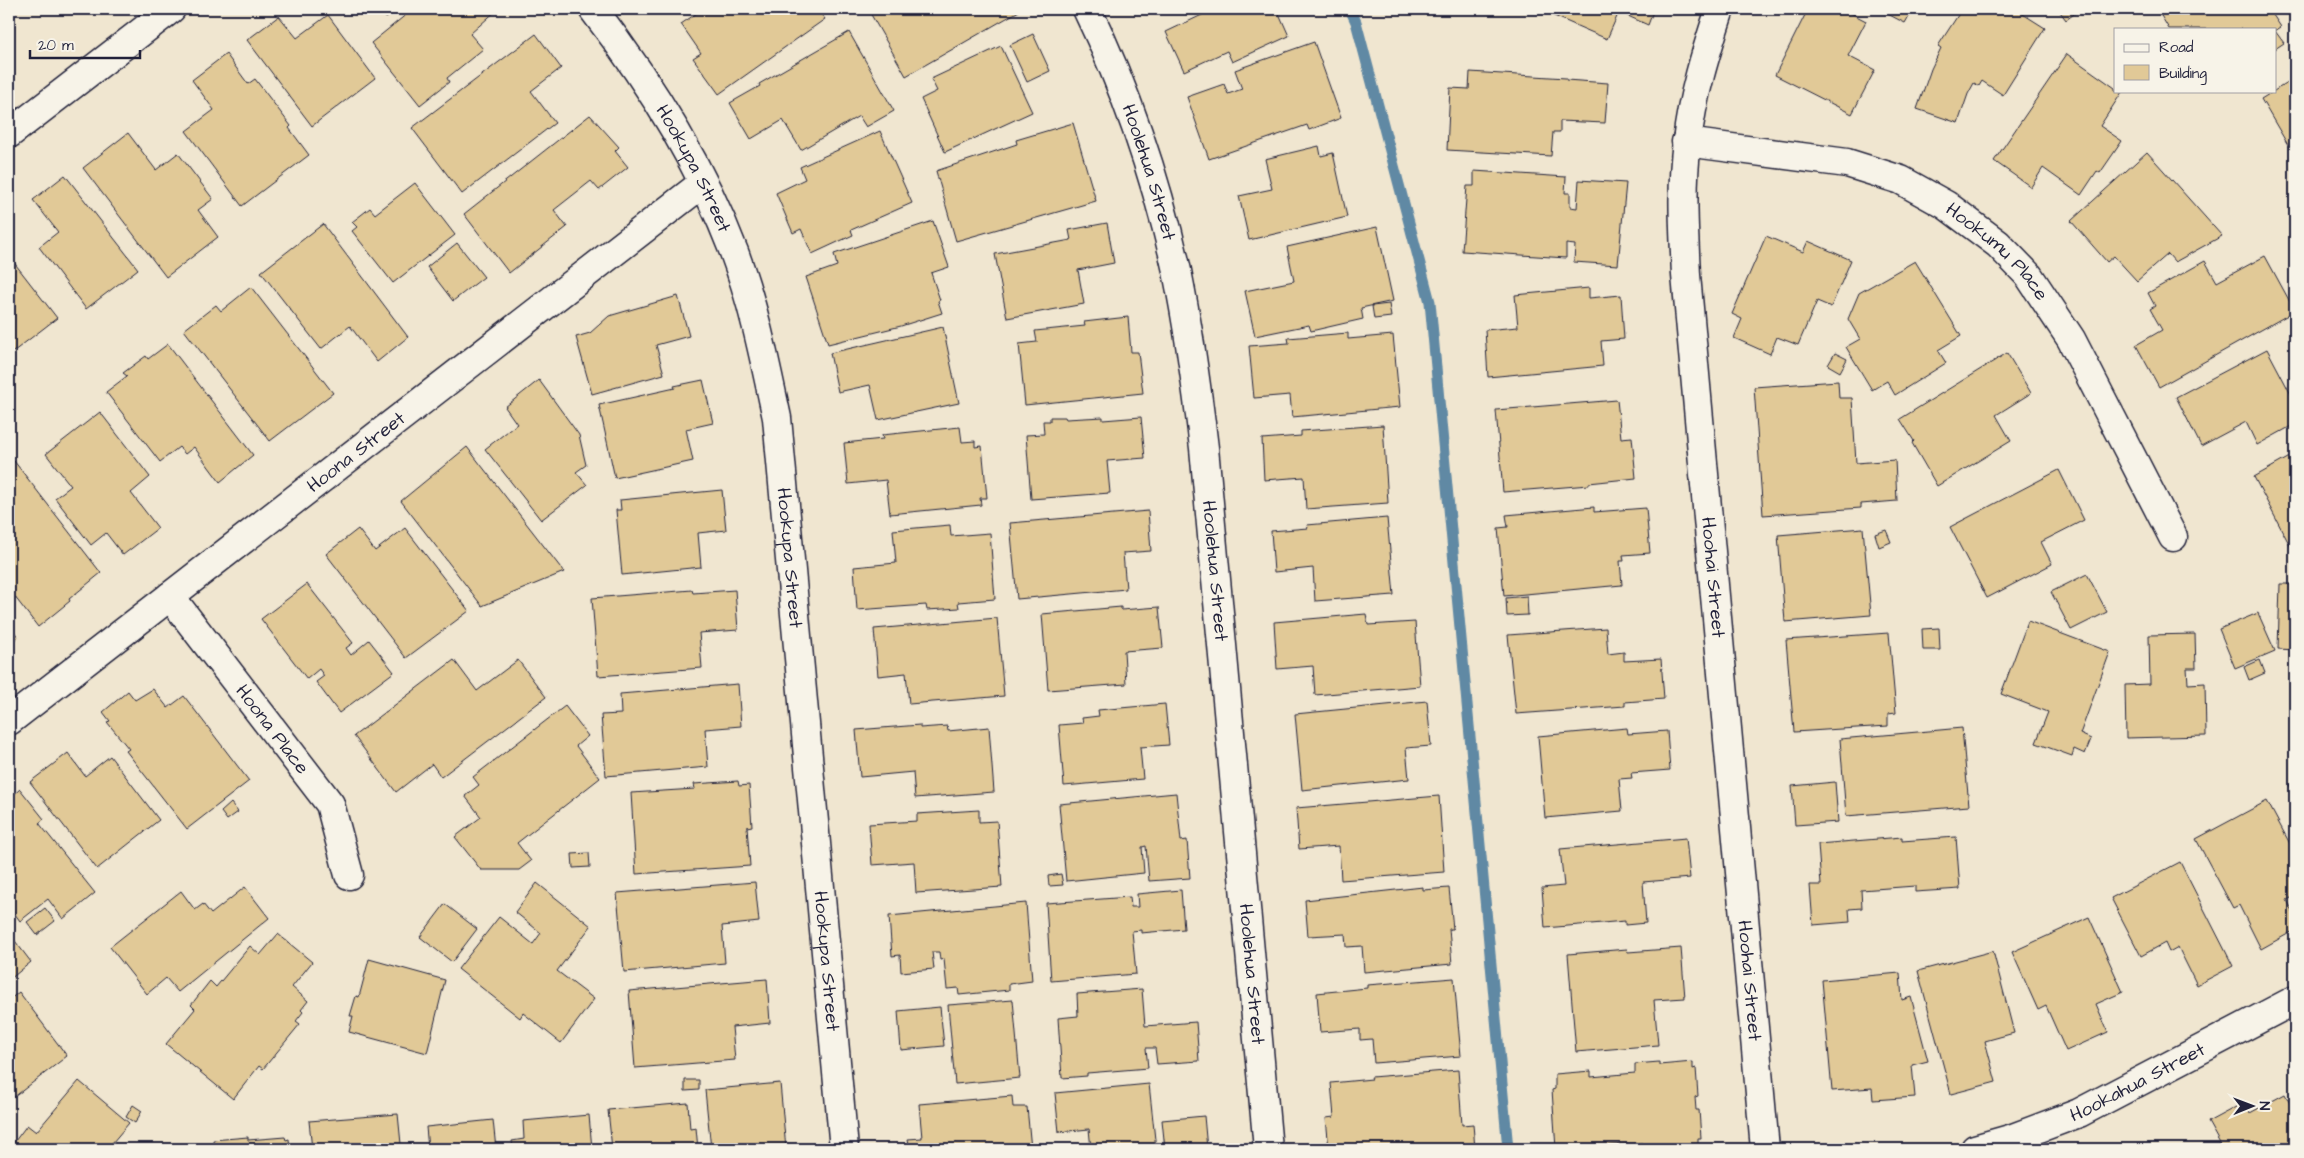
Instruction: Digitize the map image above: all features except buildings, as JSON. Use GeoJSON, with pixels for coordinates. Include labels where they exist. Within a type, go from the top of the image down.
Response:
{"type":"FeatureCollection","features":[{"type":"Feature","properties":{"kind":"street"},"geometry":{"type":"LineString","coordinates":[[9,134],[171,9]]}},
{"type":"Feature","properties":{"kind":"street","name":"Hookupa Street"},"geometry":{"type":"LineString","coordinates":[[593,9],[626,51],[668,116],[703,183],[734,252],[758,331],[777,418],[844,1149]]}},
{"type":"Feature","properties":{"kind":"street","name":"Hoolehua Street"},"geometry":{"type":"LineString","coordinates":[[1087,9],[1122,88],[1158,195],[1177,271],[1192,355],[1204,448],[1268,1149]]}},
{"type":"Feature","properties":{"kind":"street","name":"Hoohai Street"},"geometry":{"type":"LineString","coordinates":[[1720,9],[1704,60],[1686,142],[1683,198],[1686,275],[1765,1149]]}},
{"type":"Feature","properties":{"kind":"street","name":"Hookumu Place"},"geometry":{"type":"LineString","coordinates":[[1686,142],[1847,163],[1902,180],[1946,205],[1998,244],[2029,276],[2071,339],[2173,537]]}},
{"type":"Feature","properties":{"kind":"street","name":"Hoona Street"},"geometry":{"type":"LineString","coordinates":[[9,721],[703,183]]}},
{"type":"Feature","properties":{"kind":"street","name":"Hoona Place"},"geometry":{"type":"LineString","coordinates":[[170,596],[330,804],[349,875]]}},
{"type":"Feature","properties":{"kind":"street","name":"Hookahua Street"},"geometry":{"type":"LineString","coordinates":[[1975,1149],[2010,1139],[2079,1113],[2295,1000]]}},
{"type":"Feature","properties":{"kind":"waterway"},"geometry":{"type":"LineString","coordinates":[[1350,9],[1356,22],[1430,302],[1508,1149]]}}]}
